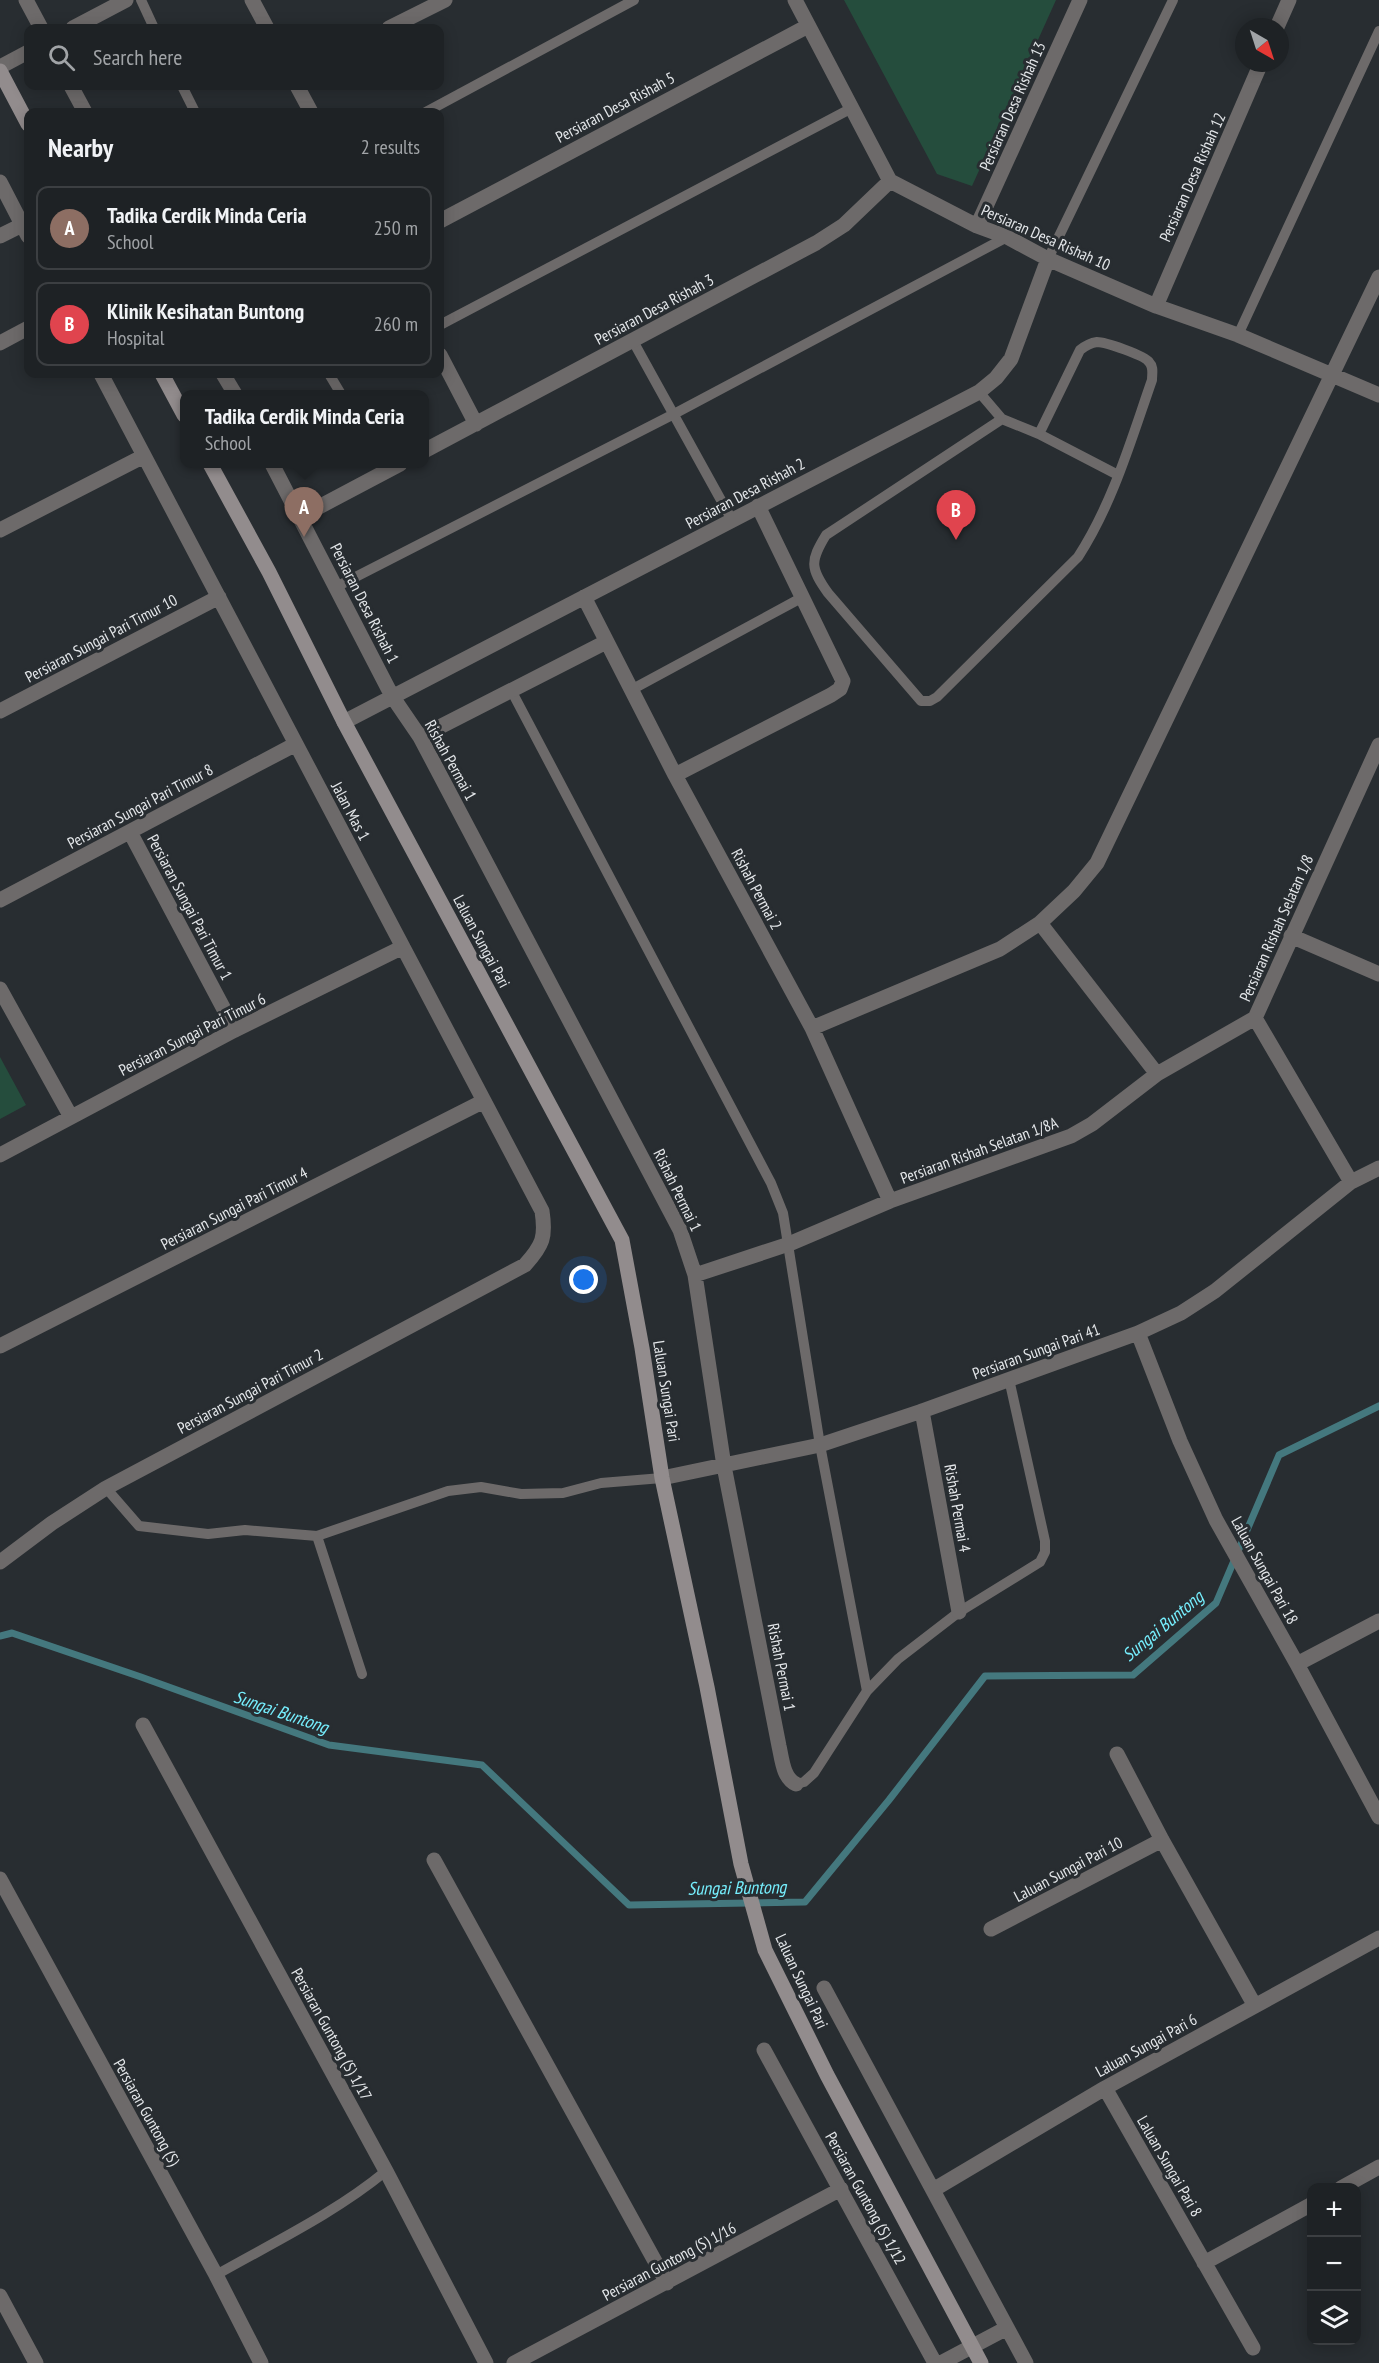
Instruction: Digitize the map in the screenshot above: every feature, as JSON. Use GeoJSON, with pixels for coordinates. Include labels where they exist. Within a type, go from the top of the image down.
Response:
{"type":"FeatureCollection","features":[{"type":"Feature","properties":{"kind":"main road"},"geometry":{"type":"LineString","coordinates":[[0,69],[24,116]]}},
{"type":"Feature","properties":{"kind":"main road"},"geometry":{"type":"LineString","coordinates":[[164,378],[180,408]]}},
{"type":"Feature","properties":{"kind":"main road","name":"Laluan Sungai Pari"},"geometry":{"type":"LineString","coordinates":[[212,468],[269,572],[344,722],[622,1240],[642,1348],[662,1478],[707,1687],[741,1864],[765,1950],[827,2075],[981,2363]]}},
{"type":"Feature","properties":{"kind":"street"},"geometry":{"type":"LineString","coordinates":[[26,0],[38,24]]}},
{"type":"Feature","properties":{"kind":"street"},"geometry":{"type":"LineString","coordinates":[[80,24],[126,0]]}},
{"type":"Feature","properties":{"kind":"street"},"geometry":{"type":"LineString","coordinates":[[252,0],[265,24]]}},
{"type":"Feature","properties":{"kind":"street"},"geometry":{"type":"LineString","coordinates":[[397,24],[445,0]]}},
{"type":"Feature","properties":{"kind":"street"},"geometry":{"type":"LineString","coordinates":[[795,0],[890,181]]}},
{"type":"Feature","properties":{"kind":"street","name":"Persiaran Desa Rishah 13"},"geometry":{"type":"LineString","coordinates":[[977,226],[1080,0]]}},
{"type":"Feature","properties":{"kind":"street"},"geometry":{"type":"LineString","coordinates":[[1281,18],[1289,0]]}},
{"type":"Feature","properties":{"kind":"street","name":"Persiaran Desa Rishah 5"},"geometry":{"type":"LineString","coordinates":[[444,219],[808,26]]}},
{"type":"Feature","properties":{"kind":"street"},"geometry":{"type":"LineString","coordinates":[[0,69],[24,54]]}},
{"type":"Feature","properties":{"kind":"street","name":"Persiaran Desa Rishah 12"},"geometry":{"type":"LineString","coordinates":[[1156,306],[1258,72]]}},
{"type":"Feature","properties":{"kind":"street"},"geometry":{"type":"LineString","coordinates":[[72,90],[83,108]]}},
{"type":"Feature","properties":{"kind":"street"},"geometry":{"type":"LineString","coordinates":[[299,90],[309,108]]}},
{"type":"Feature","properties":{"kind":"street","name":"Persiaran Desa Rishah 10"},"geometry":{"type":"LineString","coordinates":[[890,181],[977,226],[1007,237],[1048,259],[1156,306],[1238,335],[1379,395]]}},
{"type":"Feature","properties":{"kind":"street","name":"Persiaran Desa Rishah 3"},"geometry":{"type":"LineString","coordinates":[[429,448],[816,243],[844,225],[890,181]]}},
{"type":"Feature","properties":{"kind":"street"},"geometry":{"type":"LineString","coordinates":[[0,182],[24,226]]}},
{"type":"Feature","properties":{"kind":"street"},"geometry":{"type":"LineString","coordinates":[[0,236],[24,230]]}},
{"type":"Feature","properties":{"kind":"street","name":"Persiaran Desa Rishah 2"},"geometry":{"type":"LineString","coordinates":[[344,722],[979,392],[996,378],[1011,359],[1048,259]]}},
{"type":"Feature","properties":{"kind":"street"},"geometry":{"type":"LineString","coordinates":[[812,1028],[1000,949],[1040,922],[1074,891],[1097,863],[1379,277]]}},
{"type":"Feature","properties":{"kind":"street"},"geometry":{"type":"LineString","coordinates":[[0,343],[24,330]]}},
{"type":"Feature","properties":{"kind":"street"},"geometry":{"type":"LineString","coordinates":[[444,363],[476,424]]}},
{"type":"Feature","properties":{"kind":"street","name":"Jalan Mas 1"},"geometry":{"type":"LineString","coordinates":[[103,378],[542,1211],[545,1230],[540,1249],[525,1264]]}},
{"type":"Feature","properties":{"kind":"street"},"geometry":{"type":"LineString","coordinates":[[0,530],[144,456]]}},
{"type":"Feature","properties":{"kind":"street","name":"Persiaran Desa Rishah 1"},"geometry":{"type":"LineString","coordinates":[[274,468],[392,696]]}},
{"type":"Feature","properties":{"kind":"street"},"geometry":{"type":"LineString","coordinates":[[300,517],[380,468]]}},
{"type":"Feature","properties":{"kind":"street"},"geometry":{"type":"LineString","coordinates":[[675,776],[831,695],[840,689],[843,681],[758,506]]}},
{"type":"Feature","properties":{"kind":"street","name":"Persiaran Sungai Pari Timur 10"},"geometry":{"type":"LineString","coordinates":[[0,711],[219,597]]}},
{"type":"Feature","properties":{"kind":"street","name":"Rishah Permai 2"},"geometry":{"type":"LineString","coordinates":[[584,597],[675,776],[812,1028],[890,1202]]}},
{"type":"Feature","properties":{"kind":"street"},"geometry":{"type":"LineString","coordinates":[[420,737],[606,642]]}},
{"type":"Feature","properties":{"kind":"street","name":"Rishah Permai 1"},"geometry":{"type":"LineString","coordinates":[[392,696],[420,737],[680,1230],[695,1275],[724,1466],[779,1746],[786,1775],[796,1784]]}},
{"type":"Feature","properties":{"kind":"street","name":"Persiaran Sungai Pari Timur 8"},"geometry":{"type":"LineString","coordinates":[[0,900],[296,744]]}},
{"type":"Feature","properties":{"kind":"street","name":"Persiaran Rishah Selatan 1/8"},"geometry":{"type":"LineString","coordinates":[[1350,1182],[1255,1018],[1379,745]]}},
{"type":"Feature","properties":{"kind":"street","name":"Persiaran Sungai Pari Timur 1"},"geometry":{"type":"LineString","coordinates":[[130,832],[235,1030]]}},
{"type":"Feature","properties":{"kind":"street"},"geometry":{"type":"LineString","coordinates":[[1040,922],[1157,1074]]}},
{"type":"Feature","properties":{"kind":"street"},"geometry":{"type":"LineString","coordinates":[[1291,936],[1378,972]]}},
{"type":"Feature","properties":{"kind":"street","name":"Persiaran Sungai Pari Timur 6"},"geometry":{"type":"LineString","coordinates":[[0,1155],[235,1030],[403,947]]}},
{"type":"Feature","properties":{"kind":"street"},"geometry":{"type":"LineString","coordinates":[[0,989],[71,1117]]}},
{"type":"Feature","properties":{"kind":"street","name":"Persiaran Rishah Selatan 1/8A"},"geometry":{"type":"LineString","coordinates":[[695,1275],[789,1244],[890,1202],[1071,1136],[1092,1124],[1157,1074],[1255,1018]]}},
{"type":"Feature","properties":{"kind":"street","name":"Persiaran Sungai Pari Timur 4"},"geometry":{"type":"LineString","coordinates":[[0,1346],[484,1101]]}},
{"type":"Feature","properties":{"kind":"street","name":"Persiaran Sungai Pari 41"},"geometry":{"type":"LineString","coordinates":[[662,1478],[820,1445],[922,1411],[1138,1333],[1181,1313],[1215,1291],[1350,1182],[1379,1168]]}},
{"type":"Feature","properties":{"kind":"street","name":"Persiaran Sungai Pari Timur 2"},"geometry":{"type":"LineString","coordinates":[[0,1562],[52,1523],[106,1488],[525,1264]]}},
{"type":"Feature","properties":{"kind":"street","name":"Laluan Sungai Pari 18"},"geometry":{"type":"LineString","coordinates":[[1138,1333],[1180,1441],[1216,1520],[1298,1664],[1379,1817]]}},
{"type":"Feature","properties":{"kind":"street","name":"Rishah Permai 4"},"geometry":{"type":"LineString","coordinates":[[922,1411],[959,1612]]}},
{"type":"Feature","properties":{"kind":"street"},"geometry":{"type":"LineString","coordinates":[[1298,1664],[1379,1621]]}},
{"type":"Feature","properties":{"kind":"street","name":"Persiaran Guntong (S) 1/17"},"geometry":{"type":"LineString","coordinates":[[143,1725],[386,2171],[486,2363]]}},
{"type":"Feature","properties":{"kind":"street"},"geometry":{"type":"LineString","coordinates":[[1117,1754],[1162,1840],[1255,2006]]}},
{"type":"Feature","properties":{"kind":"street","name":"Laluan Sungai Pari 10"},"geometry":{"type":"LineString","coordinates":[[992,1929],[1162,1840]]}},
{"type":"Feature","properties":{"kind":"street"},"geometry":{"type":"LineString","coordinates":[[434,1860],[667,2283]]}},
{"type":"Feature","properties":{"kind":"street","name":"Persiaran Guntong (S)"},"geometry":{"type":"LineString","coordinates":[[0,1879],[216,2274],[261,2363]]}},
{"type":"Feature","properties":{"kind":"street","name":"Laluan Sungai Pari 6"},"geometry":{"type":"LineString","coordinates":[[933,2190],[1105,2088],[1379,1938]]}},
{"type":"Feature","properties":{"kind":"street"},"geometry":{"type":"LineString","coordinates":[[824,1988],[1026,2363]]}},
{"type":"Feature","properties":{"kind":"street","name":"Persiaran Guntong (S) 1/12"},"geometry":{"type":"LineString","coordinates":[[764,2050],[935,2363]]}},
{"type":"Feature","properties":{"kind":"street","name":"Laluan Sungai Pari 8"},"geometry":{"type":"LineString","coordinates":[[1105,2088],[1253,2348]]}},
{"type":"Feature","properties":{"kind":"street"},"geometry":{"type":"LineString","coordinates":[[1348,2183],[1379,2166]]}},
{"type":"Feature","properties":{"kind":"street","name":"Persiaran Guntong (S) 1/16"},"geometry":{"type":"LineString","coordinates":[[514,2363],[841,2189]]}},
{"type":"Feature","properties":{"kind":"street"},"geometry":{"type":"LineString","coordinates":[[1204,2263],[1307,2206]]}},
{"type":"Feature","properties":{"kind":"street"},"geometry":{"type":"LineString","coordinates":[[2,2304],[36,2363]]}},
{"type":"Feature","properties":{"kind":"street"},"geometry":{"type":"LineString","coordinates":[[941,2363],[971,2345],[1007,2328]]}},
{"type":"Feature","properties":{"kind":"lane"},"geometry":{"type":"LineString","coordinates":[[141,0],[152,24]]}},
{"type":"Feature","properties":{"kind":"lane"},"geometry":{"type":"LineString","coordinates":[[433,108],[634,0]]}},
{"type":"Feature","properties":{"kind":"lane"},"geometry":{"type":"LineString","coordinates":[[1048,259],[1173,0]]}},
{"type":"Feature","properties":{"kind":"lane"},"geometry":{"type":"LineString","coordinates":[[1238,335],[1379,31]]}},
{"type":"Feature","properties":{"kind":"lane"},"geometry":{"type":"LineString","coordinates":[[184,90],[193,108]]}},
{"type":"Feature","properties":{"kind":"lane"},"geometry":{"type":"LineString","coordinates":[[444,323],[852,108]]}},
{"type":"Feature","properties":{"kind":"lane"},"geometry":{"type":"LineString","coordinates":[[336,587],[674,414],[1007,237]]}},
{"type":"Feature","properties":{"kind":"lane"},"geometry":{"type":"LineString","coordinates":[[633,340],[732,520]]}},
{"type":"Feature","properties":{"kind":"lane"},"geometry":{"type":"LineString","coordinates":[[1002,419],[826,535],[814,555],[815,574],[828,593],[921,701],[930,701],[938,697],[1078,557],[1094,532],[1118,475],[1152,380],[1153,369],[1149,361],[1141,356],[1099,342],[1089,344],[1080,350],[1039,435]]}},
{"type":"Feature","properties":{"kind":"lane"},"geometry":{"type":"LineString","coordinates":[[979,392],[1002,419],[1118,475]]}},
{"type":"Feature","properties":{"kind":"lane"},"geometry":{"type":"LineString","coordinates":[[630,690],[803,597]]}},
{"type":"Feature","properties":{"kind":"lane"},"geometry":{"type":"LineString","coordinates":[[511,690],[771,1183],[783,1213],[820,1445],[867,1691]]}},
{"type":"Feature","properties":{"kind":"lane"},"geometry":{"type":"LineString","coordinates":[[796,1784],[804,1782],[824,1761],[867,1691],[898,1659],[959,1612],[1041,1562],[1045,1552],[1045,1541],[1009,1379]]}},
{"type":"Feature","properties":{"kind":"lane"},"geometry":{"type":"LineString","coordinates":[[106,1488],[139,1526],[208,1534],[245,1530],[317,1536],[448,1491],[481,1487],[521,1494],[563,1493],[601,1483],[662,1478]]}},
{"type":"Feature","properties":{"kind":"lane"},"geometry":{"type":"LineString","coordinates":[[317,1536],[362,1674]]}},
{"type":"Feature","properties":{"kind":"lane"},"geometry":{"type":"LineString","coordinates":[[216,2274],[325,2214],[360,2192],[386,2171]]}},
{"type":"Feature","properties":{"kind":"green space"},"geometry":{"type":"Polygon","coordinates":[[[844,0],[1056,0],[972,186],[937,174],[844,0]]]}},
{"type":"Feature","properties":{"kind":"green space"},"geometry":{"type":"Polygon","coordinates":[[[0,1057],[26,1105],[0,1119],[0,1057]]]}},
{"type":"Feature","properties":{"kind":"waterway","name":"Sungai Buntong"},"geometry":{"type":"LineString","coordinates":[[0,1636],[12,1633],[329,1745],[482,1765],[629,1905],[805,1902],[889,1800],[985,1676],[1133,1675],[1216,1603],[1279,1455],[1379,1406]]}},
{"type":"Feature","properties":{"kind":"place","name":"Tadika Cerdik Minda Ceria"},"geometry":{"type":"Point","coordinates":[304,537]}},
{"type":"Feature","properties":{"kind":"place","name":"Klinik Kesihatan Buntong"},"geometry":{"type":"Point","coordinates":[956,540]}}]}
